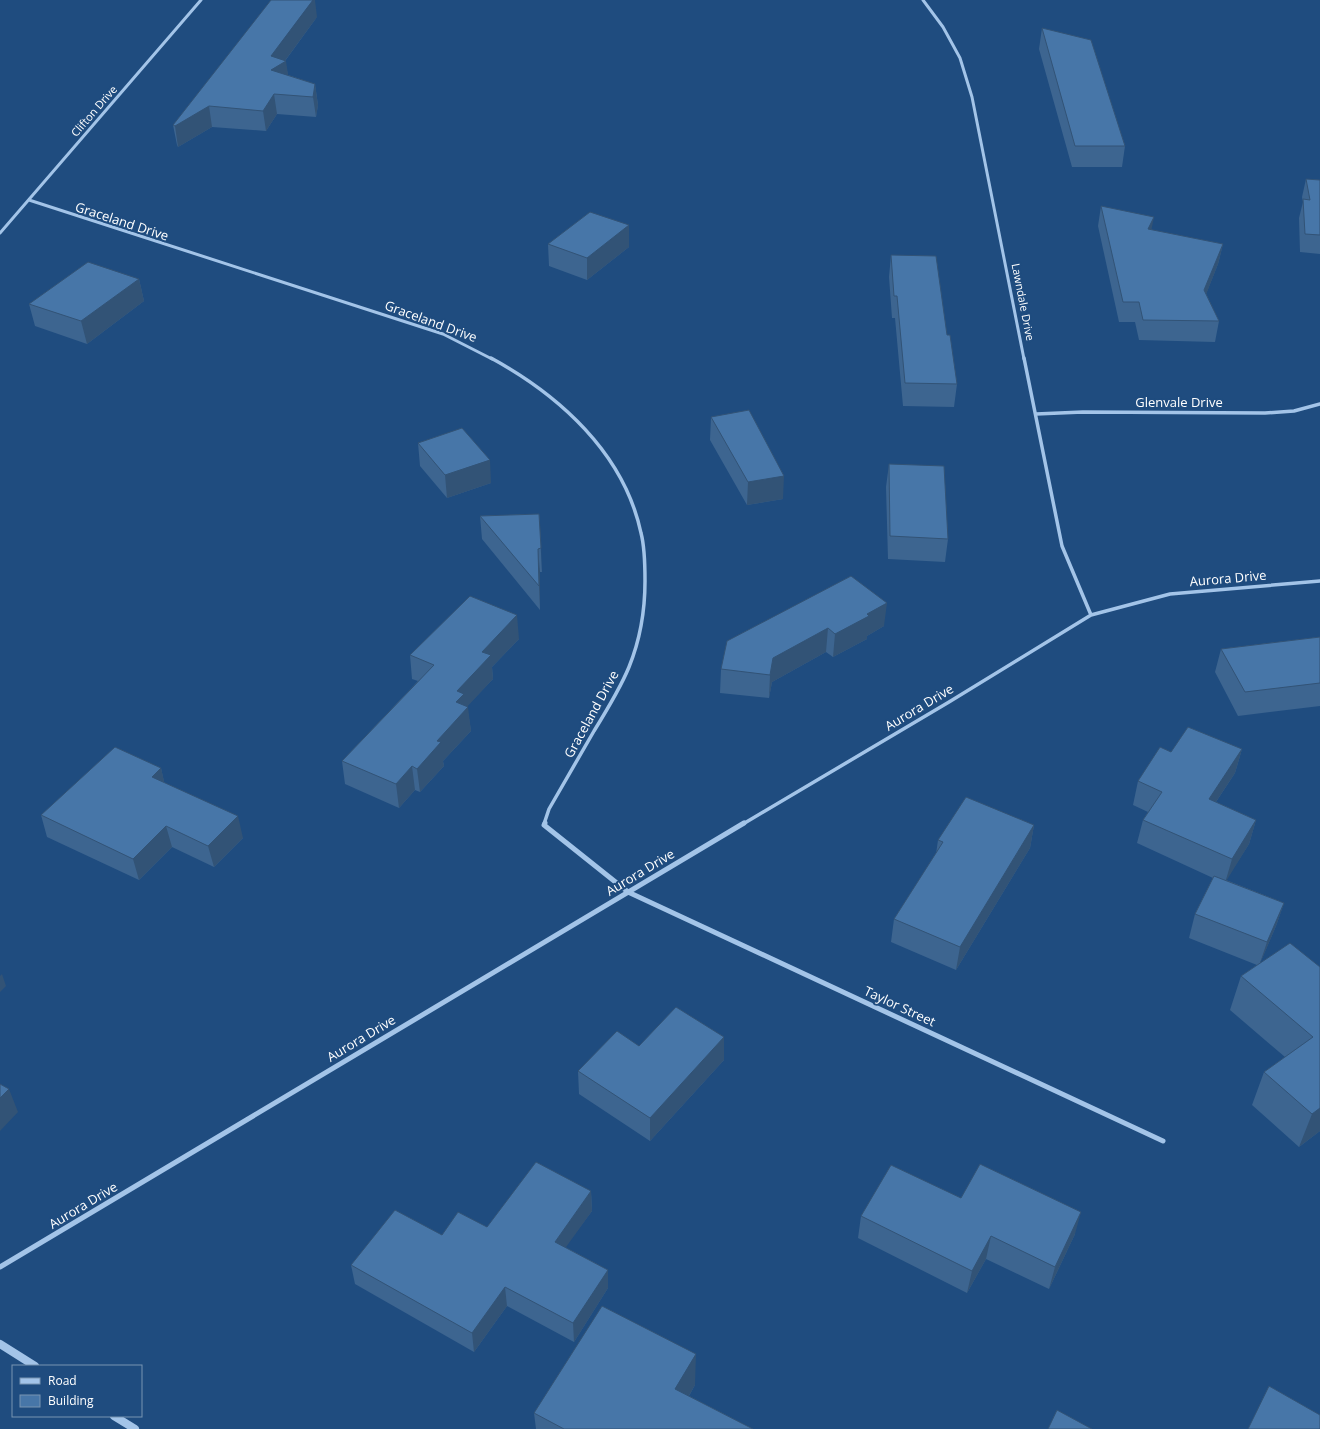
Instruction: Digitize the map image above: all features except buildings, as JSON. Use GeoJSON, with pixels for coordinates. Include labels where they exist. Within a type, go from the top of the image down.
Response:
{"type":"FeatureCollection","features":[{"type":"Feature","properties":{"kind":"street","name":"Clifton Drive"},"geometry":{"type":"LineString","coordinates":[[0,233],[201,0]]}},
{"type":"Feature","properties":{"kind":"street","name":"Lawndale Drive"},"geometry":{"type":"LineString","coordinates":[[923,0],[943,27],[960,58],[972,97],[1062,546],[1091,615]]}},
{"type":"Feature","properties":{"kind":"street","name":"Graceland Drive"},"geometry":{"type":"LineString","coordinates":[[28,200],[443,334],[479,350],[511,368],[538,386],[567,409],[603,448],[626,488],[641,531],[646,581],[642,624],[629,667],[616,695],[549,809],[544,825],[628,892]]}},
{"type":"Feature","properties":{"kind":"street","name":"Glenvale Drive"},"geometry":{"type":"LineString","coordinates":[[1036,414],[1083,412],[1264,412],[1294,410],[1320,404]]}},
{"type":"Feature","properties":{"kind":"street","name":"Aurora Drive"},"geometry":{"type":"LineString","coordinates":[[0,1267],[949,702],[1091,615],[1170,594],[1320,581]]}},
{"type":"Feature","properties":{"kind":"street","name":"Taylor Street"},"geometry":{"type":"LineString","coordinates":[[628,892],[1163,1141]]}},
{"type":"Feature","properties":{"kind":"street"},"geometry":{"type":"LineString","coordinates":[[0,1344],[33,1365]]}},
{"type":"Feature","properties":{"kind":"street"},"geometry":{"type":"LineString","coordinates":[[116,1417],[134,1429]]}}]}
